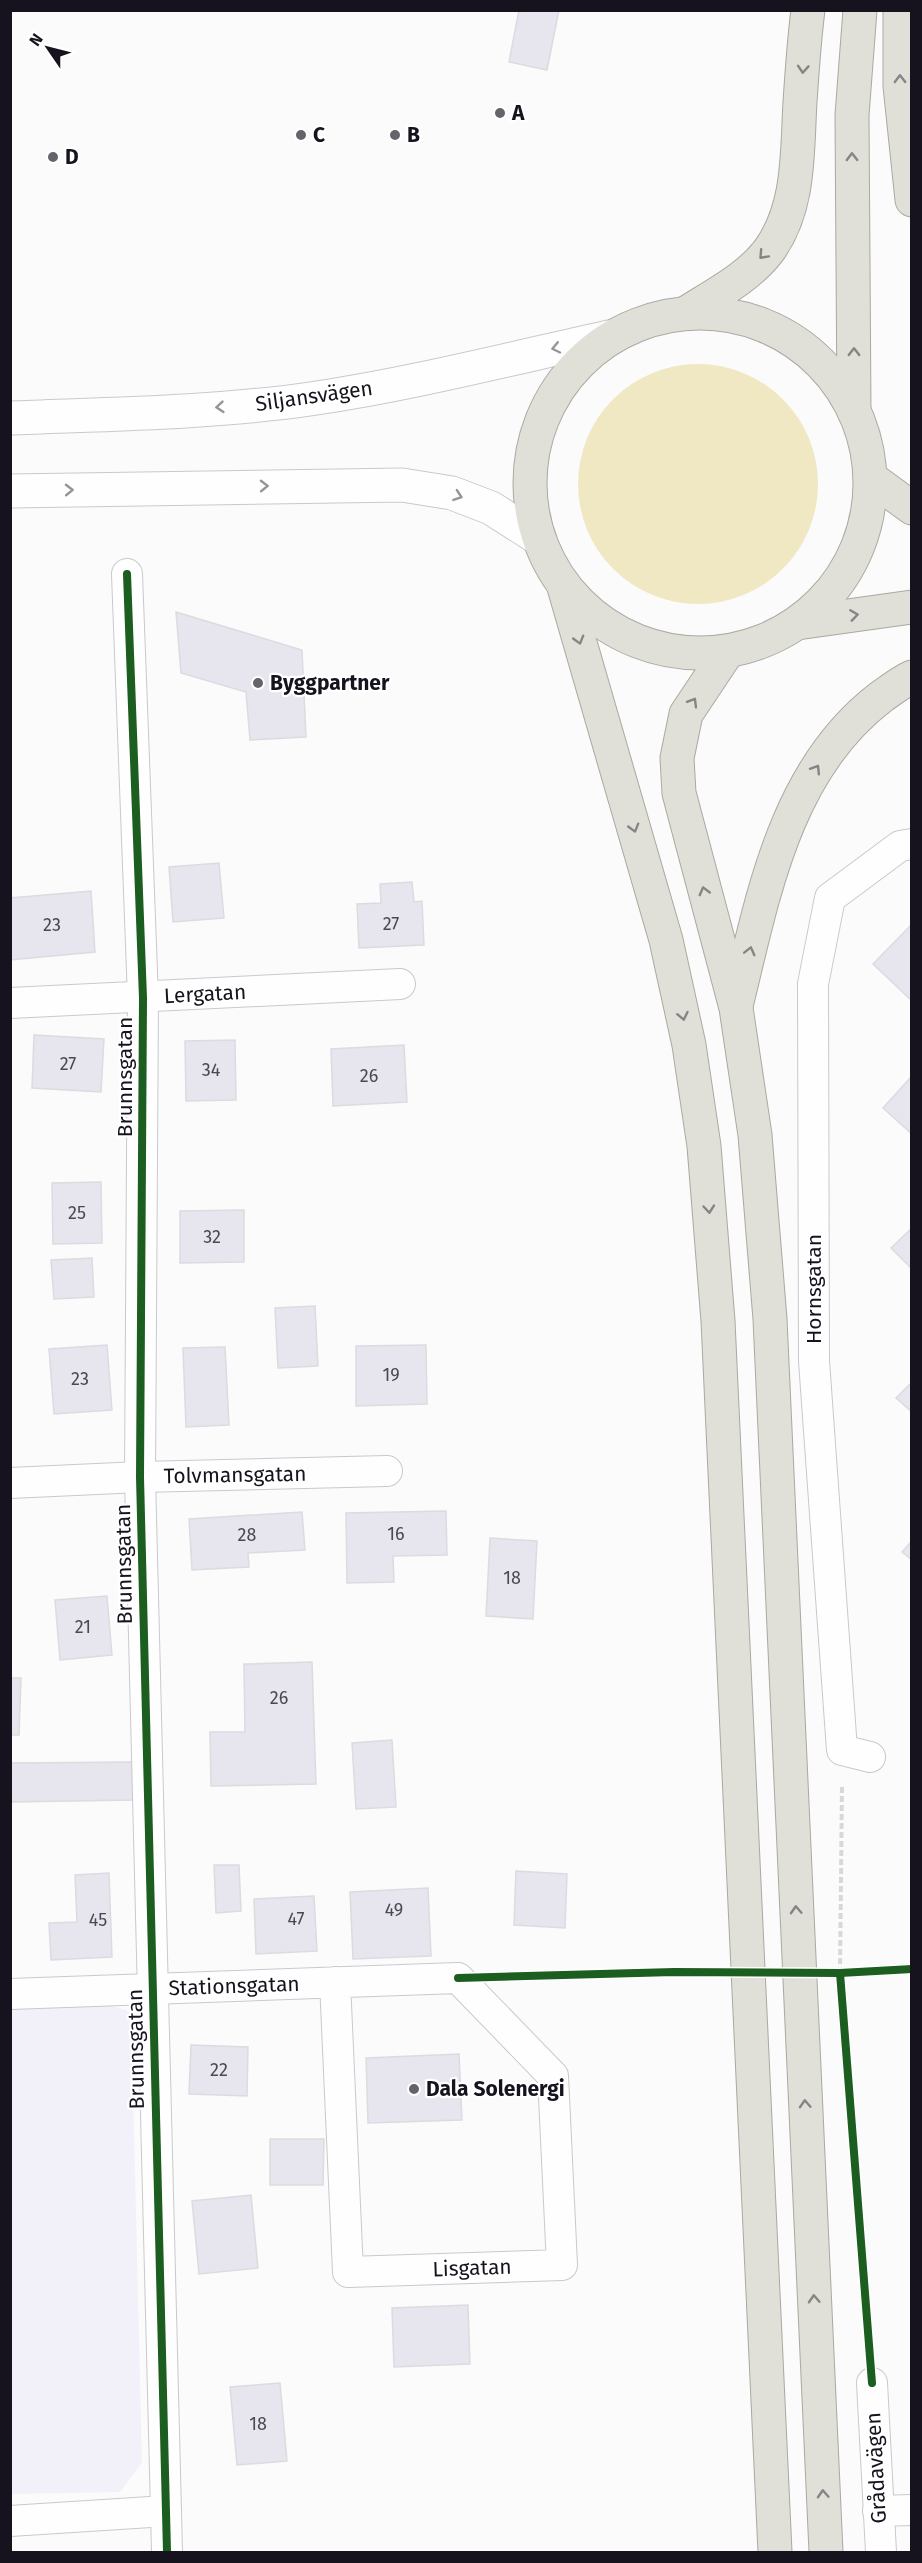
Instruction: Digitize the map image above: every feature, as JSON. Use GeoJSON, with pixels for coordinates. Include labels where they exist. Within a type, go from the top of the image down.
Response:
{"type":"FeatureCollection","features":[{"type":"Feature","properties":{"kind":"highway"},"geometry":{"type":"LineString","coordinates":[[686,313],[745,274],[769,251],[784,225],[793,193],[798,159],[808,10]]}},
{"type":"Feature","properties":{"kind":"highway"},"geometry":{"type":"LineString","coordinates":[[854,411],[852,115],[860,10]]}},
{"type":"Feature","properties":{"kind":"highway"},"geometry":{"type":"LineString","coordinates":[[900,10],[900,86],[912,200]]}},
{"type":"Feature","properties":{"kind":"highway"},"geometry":{"type":"LineString","coordinates":[[686,313],[737,316],[762,324],[807,350],[842,388],[854,411],[868,455],[870,478],[869,506],[852,560],[837,584],[818,605],[797,623],[775,636],[728,651],[701,654],[675,652],[649,646],[601,622],[580,605],[549,562],[538,538],[529,481],[532,452],[540,423],[552,397],[569,373],[613,336],[661,317],[686,313]]}},
{"type":"Feature","properties":{"kind":"highway"},"geometry":{"type":"LineString","coordinates":[[870,478],[912,508]]}},
{"type":"Feature","properties":{"kind":"highway"},"geometry":{"type":"LineString","coordinates":[[563,584],[666,940],[689,1045],[704,1146],[719,1333],[774,2553]]}},
{"type":"Feature","properties":{"kind":"highway"},"geometry":{"type":"LineString","coordinates":[[797,623],[912,607]]}},
{"type":"Feature","properties":{"kind":"highway"},"geometry":{"type":"LineString","coordinates":[[728,651],[686,714],[677,758],[679,793],[736,1008],[755,1135],[770,1319],[826,2553]]}},
{"type":"Feature","properties":{"kind":"highway"},"geometry":{"type":"LineString","coordinates":[[736,1008],[761,906],[782,838],[806,785],[830,746],[862,712],[912,676]]}},
{"type":"Feature","properties":{"kind":"street","name":"Siljansvägen"},"geometry":{"type":"LineString","coordinates":[[10,418],[145,413],[309,399],[387,385],[613,336]]}},
{"type":"Feature","properties":{"kind":"street"},"geometry":{"type":"LineString","coordinates":[[10,491],[402,485],[452,493],[491,508],[538,538]]}},
{"type":"Feature","properties":{"kind":"street","name":"Brunnsgatan"},"geometry":{"type":"LineString","coordinates":[[128,574],[143,998],[140,1477],[167,2553]]}},
{"type":"Feature","properties":{"kind":"street","name":"Hornsgatan"},"geometry":{"type":"LineString","coordinates":[[856,1753],[814,1361],[813,984],[830,898],[900,846],[912,844]]}},
{"type":"Feature","properties":{"kind":"street","name":"Lergatan"},"geometry":{"type":"LineString","coordinates":[[10,1003],[400,984]]}},
{"type":"Feature","properties":{"kind":"street","name":"Tolvmansgatan"},"geometry":{"type":"LineString","coordinates":[[10,1483],[140,1477],[387,1471]]}},
{"type":"Feature","properties":{"kind":"street","name":"Stationsgatan"},"geometry":{"type":"LineString","coordinates":[[10,1994],[458,1978]]}},
{"type":"Feature","properties":{"kind":"street","name":"Lisgatan"},"geometry":{"type":"LineString","coordinates":[[336,1982],[348,2272],[562,2265],[553,2076],[458,1978]]}},
{"type":"Feature","properties":{"kind":"street","name":"Grådavägen"},"geometry":{"type":"LineString","coordinates":[[872,2383],[881,2553]]}},
{"type":"Feature","properties":{"kind":"street"},"geometry":{"type":"LineString","coordinates":[[878,2511],[912,2510]]}},
{"type":"Feature","properties":{"kind":"street"},"geometry":{"type":"LineString","coordinates":[[10,2521],[166,2511]]}},
{"type":"Feature","properties":{"kind":"path"},"geometry":{"type":"LineString","coordinates":[[840,1984],[856,1753]]}},
{"type":"Feature","properties":{"kind":"path"},"geometry":{"type":"LineString","coordinates":[[830,1972],[850,1972]]}},
{"type":"Feature","properties":{"kind":"shaded area"},"geometry":{"type":"Polygon","coordinates":[[[686,364],[710,364],[733,369],[755,378],[783,399],[798,417],[809,438],[816,461],[818,484],[816,507],[809,530],[798,551],[783,569],[755,590],[733,599],[710,604],[686,604],[663,599],[641,590],[622,577],[605,560],[592,541],[583,519],[578,496],[578,472],[583,449],[592,427],[605,408],[622,391],[641,378],[663,369],[686,364]]]}},
{"type":"Feature","properties":{"kind":"shaded area"},"geometry":{"type":"Polygon","coordinates":[[[103,2003],[131,2012],[142,2462],[120,2492],[11,2494],[11,2008],[103,2003]]]}},
{"type":"Feature","properties":{"kind":"building"},"geometry":{"type":"Polygon","coordinates":[[[519,10],[559,10],[547,70],[509,62],[519,10]]]}},
{"type":"Feature","properties":{"kind":"building","name":"Byggpartner"},"geometry":{"type":"Polygon","coordinates":[[[176,612],[302,650],[306,737],[250,740],[246,692],[181,673],[176,612]]]}},
{"type":"Feature","properties":{"kind":"building"},"geometry":{"type":"Polygon","coordinates":[[[219,863],[224,918],[173,922],[169,867],[219,863]]]}},
{"type":"Feature","properties":{"kind":"building"},"geometry":{"type":"Polygon","coordinates":[[[412,882],[414,902],[422,901],[424,945],[359,948],[357,904],[381,903],[380,884],[412,882]]]}},
{"type":"Feature","properties":{"kind":"building"},"geometry":{"type":"Polygon","coordinates":[[[91,891],[95,952],[10,960],[10,898],[91,891]]]}},
{"type":"Feature","properties":{"kind":"building"},"geometry":{"type":"Polygon","coordinates":[[[912,924],[912,1001],[873,964],[912,924]]]}},
{"type":"Feature","properties":{"kind":"building"},"geometry":{"type":"Polygon","coordinates":[[[34,1035],[104,1039],[101,1092],[32,1088],[34,1035]]]}},
{"type":"Feature","properties":{"kind":"building"},"geometry":{"type":"Polygon","coordinates":[[[235,1040],[236,1100],[186,1101],[185,1041],[235,1040]]]}},
{"type":"Feature","properties":{"kind":"building"},"geometry":{"type":"Polygon","coordinates":[[[404,1045],[407,1102],[333,1106],[331,1049],[404,1045]]]}},
{"type":"Feature","properties":{"kind":"building"},"geometry":{"type":"Polygon","coordinates":[[[912,1076],[912,1134],[883,1108],[912,1076]]]}},
{"type":"Feature","properties":{"kind":"building"},"geometry":{"type":"Polygon","coordinates":[[[101,1182],[102,1243],[53,1244],[52,1183],[101,1182]]]}},
{"type":"Feature","properties":{"kind":"building"},"geometry":{"type":"Polygon","coordinates":[[[244,1210],[244,1262],[180,1263],[180,1211],[244,1210]]]}},
{"type":"Feature","properties":{"kind":"building"},"geometry":{"type":"Polygon","coordinates":[[[912,1228],[912,1269],[891,1248],[912,1228]]]}},
{"type":"Feature","properties":{"kind":"building"},"geometry":{"type":"Polygon","coordinates":[[[92,1258],[94,1297],[54,1299],[51,1260],[92,1258]]]}},
{"type":"Feature","properties":{"kind":"building"},"geometry":{"type":"Polygon","coordinates":[[[315,1306],[318,1366],[278,1368],[275,1308],[315,1306]]]}},
{"type":"Feature","properties":{"kind":"building"},"geometry":{"type":"Polygon","coordinates":[[[107,1345],[112,1410],[54,1414],[49,1349],[107,1345]]]}},
{"type":"Feature","properties":{"kind":"building"},"geometry":{"type":"Polygon","coordinates":[[[426,1345],[427,1404],[356,1406],[356,1346],[426,1345]]]}},
{"type":"Feature","properties":{"kind":"building"},"geometry":{"type":"Polygon","coordinates":[[[225,1347],[229,1425],[186,1427],[183,1348],[225,1347]]]}},
{"type":"Feature","properties":{"kind":"building"},"geometry":{"type":"Polygon","coordinates":[[[912,1382],[912,1412],[896,1398],[912,1382]]]}},
{"type":"Feature","properties":{"kind":"building"},"geometry":{"type":"Polygon","coordinates":[[[446,1511],[447,1555],[393,1556],[394,1582],[347,1583],[346,1513],[446,1511]]]}},
{"type":"Feature","properties":{"kind":"building"},"geometry":{"type":"Polygon","coordinates":[[[302,1512],[305,1550],[248,1553],[249,1567],[192,1570],[189,1519],[302,1512]]]}},
{"type":"Feature","properties":{"kind":"building"},"geometry":{"type":"Polygon","coordinates":[[[490,1538],[537,1541],[533,1619],[486,1616],[490,1538]]]}},
{"type":"Feature","properties":{"kind":"building"},"geometry":{"type":"Polygon","coordinates":[[[912,1541],[912,1560],[902,1552],[912,1541]]]}},
{"type":"Feature","properties":{"kind":"building"},"geometry":{"type":"Polygon","coordinates":[[[107,1596],[112,1655],[60,1660],[55,1600],[107,1596]]]}},
{"type":"Feature","properties":{"kind":"building"},"geometry":{"type":"Polygon","coordinates":[[[312,1662],[316,1784],[211,1786],[210,1732],[245,1732],[244,1664],[312,1662]]]}},
{"type":"Feature","properties":{"kind":"building"},"geometry":{"type":"Polygon","coordinates":[[[10,1678],[21,1678],[19,1735],[10,1735],[10,1678]]]}},
{"type":"Feature","properties":{"kind":"building"},"geometry":{"type":"Polygon","coordinates":[[[392,1740],[396,1807],[356,1809],[352,1743],[392,1740]]]}},
{"type":"Feature","properties":{"kind":"building"},"geometry":{"type":"Polygon","coordinates":[[[135,1762],[135,1800],[10,1802],[10,1763],[135,1762]]]}},
{"type":"Feature","properties":{"kind":"building"},"geometry":{"type":"Polygon","coordinates":[[[214,1865],[239,1865],[241,1911],[216,1913],[214,1865]]]}},
{"type":"Feature","properties":{"kind":"building"},"geometry":{"type":"Polygon","coordinates":[[[516,1871],[567,1874],[565,1928],[514,1925],[516,1871]]]}},
{"type":"Feature","properties":{"kind":"building"},"geometry":{"type":"Polygon","coordinates":[[[109,1873],[112,1957],[51,1960],[49,1923],[77,1922],[75,1875],[109,1873]]]}},
{"type":"Feature","properties":{"kind":"building"},"geometry":{"type":"Polygon","coordinates":[[[428,1888],[431,1956],[353,1959],[350,1892],[428,1888]]]}},
{"type":"Feature","properties":{"kind":"building"},"geometry":{"type":"Polygon","coordinates":[[[314,1896],[317,1951],[256,1954],[254,1899],[314,1896]]]}},
{"type":"Feature","properties":{"kind":"building"},"geometry":{"type":"Polygon","coordinates":[[[191,2045],[248,2047],[247,2096],[189,2094],[191,2045]]]}},
{"type":"Feature","properties":{"kind":"building","name":"Dala Solenergi"},"geometry":{"type":"Polygon","coordinates":[[[459,2054],[462,2120],[368,2123],[366,2058],[459,2054]]]}},
{"type":"Feature","properties":{"kind":"building"},"geometry":{"type":"Polygon","coordinates":[[[270,2139],[324,2139],[323,2185],[270,2185],[270,2139]]]}},
{"type":"Feature","properties":{"kind":"building"},"geometry":{"type":"Polygon","coordinates":[[[251,2195],[258,2268],[199,2274],[192,2201],[251,2195]]]}},
{"type":"Feature","properties":{"kind":"building"},"geometry":{"type":"Polygon","coordinates":[[[468,2305],[470,2364],[394,2367],[392,2308],[468,2305]]]}},
{"type":"Feature","properties":{"kind":"building"},"geometry":{"type":"Polygon","coordinates":[[[280,2383],[287,2461],[237,2465],[230,2387],[280,2383]]]}},
{"type":"Feature","properties":{"kind":"cycle path"},"geometry":{"type":"LineString","coordinates":[[127,574],[143,998],[140,1477],[167,2552]]}},
{"type":"Feature","properties":{"kind":"cycle path"},"geometry":{"type":"LineString","coordinates":[[458,1978],[674,1972],[840,1973],[912,1969]]}},
{"type":"Feature","properties":{"kind":"cycle path"},"geometry":{"type":"LineString","coordinates":[[840,1973],[872,2383]]}},
{"type":"Feature","properties":{"kind":"place","name":"A"},"geometry":{"type":"Point","coordinates":[500,113]}},
{"type":"Feature","properties":{"kind":"place","name":"C"},"geometry":{"type":"Point","coordinates":[301,135]}},
{"type":"Feature","properties":{"kind":"place","name":"B"},"geometry":{"type":"Point","coordinates":[395,135]}},
{"type":"Feature","properties":{"kind":"place","name":"D"},"geometry":{"type":"Point","coordinates":[53,157]}},
{"type":"Feature","properties":{"kind":"place","name":"Byggpartner"},"geometry":{"type":"Point","coordinates":[258,683]}},
{"type":"Feature","properties":{"kind":"place","name":"Dala Solenergi"},"geometry":{"type":"Point","coordinates":[414,2089]}}]}
